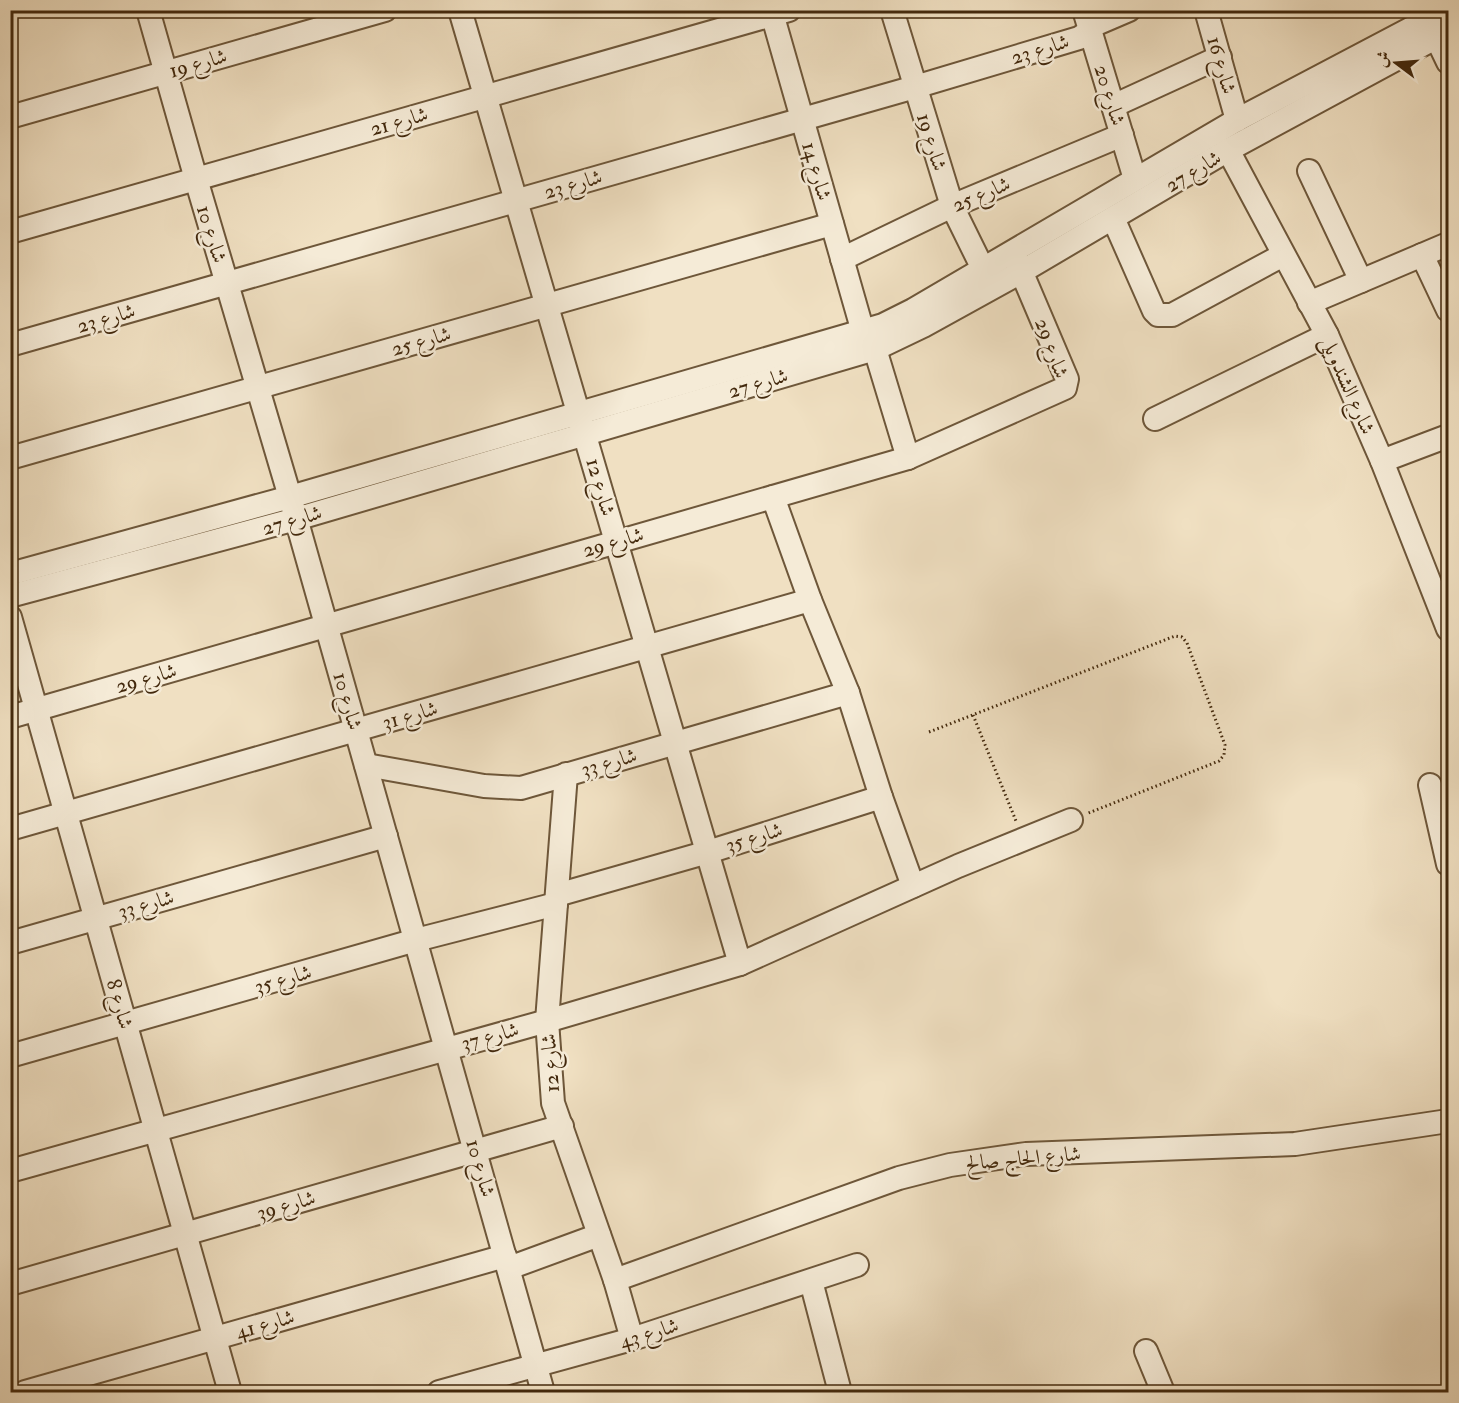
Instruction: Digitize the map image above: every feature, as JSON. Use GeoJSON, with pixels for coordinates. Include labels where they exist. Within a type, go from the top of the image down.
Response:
{"type":"FeatureCollection","features":[{"type":"Feature","properties":{"kind":"street","name":"شارع 10"},"geometry":{"type":"LineString","coordinates":[[148,10],[327,626],[543,1392]]}},
{"type":"Feature","properties":{"kind":"street","name":"شارع 19"},"geometry":{"type":"LineString","coordinates":[[10,117],[385,10]]}},
{"type":"Feature","properties":{"kind":"street","name":"شارع 12"},"geometry":{"type":"LineString","coordinates":[[460,10],[740,964]]}},
{"type":"Feature","properties":{"kind":"street","name":"شارع 19"},"geometry":{"type":"LineString","coordinates":[[892,10],[952,206],[983,269]]}},
{"type":"Feature","properties":{"kind":"street","name":"شارع 23"},"geometry":{"type":"LineString","coordinates":[[10,345],[915,87],[1078,38],[1087,21],[1094,25],[1129,10]]}},
{"type":"Feature","properties":{"kind":"street","name":"شارع 27"},"geometry":{"type":"LineString","coordinates":[[10,574],[290,497],[582,423],[923,326],[1022,272],[1228,150],[1430,25],[1446,10]]}},
{"type":"Feature","properties":{"kind":"street","name":"شارع 21"},"geometry":{"type":"LineString","coordinates":[[10,232],[777,12]]}},
{"type":"Feature","properties":{"kind":"street","name":"شارع 14"},"geometry":{"type":"LineString","coordinates":[[777,12],[802,119],[842,259],[908,458]]}},
{"type":"Feature","properties":{"kind":"street","name":"شارع 16"},"geometry":{"type":"LineString","coordinates":[[1209,12],[1237,120]]}},
{"type":"Feature","properties":{"kind":"street","name":"شارع 20"},"geometry":{"type":"LineString","coordinates":[[1087,21],[1136,179]]}},
{"type":"Feature","properties":{"kind":"street","name":"شارع 27"},"geometry":{"type":"LineString","coordinates":[[869,340],[883,325],[913,310],[1237,120],[1430,25]]}},
{"type":"Feature","properties":{"kind":"street"},"geometry":{"type":"LineString","coordinates":[[1430,25],[1449,62]]}},
{"type":"Feature","properties":{"kind":"street"},"geometry":{"type":"LineString","coordinates":[[1113,106],[1220,57]]}},
{"type":"Feature","properties":{"kind":"street","name":"شارع 25"},"geometry":{"type":"LineString","coordinates":[[842,259],[952,206],[1122,135]]}},
{"type":"Feature","properties":{"kind":"street","name":"شارع الشندويلى"},"geometry":{"type":"LineString","coordinates":[[1228,150],[1327,335],[1442,591],[1449,628]]}},
{"type":"Feature","properties":{"kind":"street"},"geometry":{"type":"LineString","coordinates":[[1309,171],[1361,281]]}},
{"type":"Feature","properties":{"kind":"street"},"geometry":{"type":"LineString","coordinates":[[1113,218],[1154,311],[1158,315],[1172,315],[1283,255]]}},
{"type":"Feature","properties":{"kind":"street","name":"شارع 25"},"geometry":{"type":"LineString","coordinates":[[10,458],[832,224]]}},
{"type":"Feature","properties":{"kind":"street"},"geometry":{"type":"LineString","coordinates":[[1309,303],[1449,244]]}},
{"type":"Feature","properties":{"kind":"street","name":"شارع 29"},"geometry":{"type":"LineString","coordinates":[[10,717],[908,458],[1065,388],[1067,379],[1013,251]]}},
{"type":"Feature","properties":{"kind":"street"},"geometry":{"type":"LineString","coordinates":[[1422,255],[1449,310]]}},
{"type":"Feature","properties":{"kind":"street"},"geometry":{"type":"LineString","coordinates":[[1155,419],[1327,335]]}},
{"type":"Feature","properties":{"kind":"street","name":"شارع 27"},"geometry":{"type":"LineString","coordinates":[[10,596],[296,519],[582,423]]}},
{"type":"Feature","properties":{"kind":"street"},"geometry":{"type":"LineString","coordinates":[[1382,461],[1449,436]]}},
{"type":"Feature","properties":{"kind":"street"},"geometry":{"type":"LineString","coordinates":[[773,497],[810,600],[848,693],[881,797],[913,886]]}},
{"type":"Feature","properties":{"kind":"street","name":"شارع 31"},"geometry":{"type":"LineString","coordinates":[[10,830],[810,600]]}},
{"type":"Feature","properties":{"kind":"street","name":"شارع 8"},"geometry":{"type":"LineString","coordinates":[[10,616],[230,1392]]}},
{"type":"Feature","properties":{"kind":"street","name":"شارع 33"},"geometry":{"type":"LineString","coordinates":[[366,765],[497,788],[521,788],[848,693]]}},
{"type":"Feature","properties":{"kind":"street","name":"شارع 12"},"geometry":{"type":"LineString","coordinates":[[566,774],[547,1021],[553,1103],[615,1281],[632,1339]]}},
{"type":"Feature","properties":{"kind":"street"},"geometry":{"type":"LineString","coordinates":[[1430,785],[1449,864]]}},
{"type":"Feature","properties":{"kind":"street","name":"شارع 35"},"geometry":{"type":"LineString","coordinates":[[10,1056],[556,900],[881,797]]}},
{"type":"Feature","properties":{"kind":"street","name":"شارع 37"},"geometry":{"type":"LineString","coordinates":[[10,1171],[446,1047],[547,1021],[740,964],[958,866],[1071,820]]}},
{"type":"Feature","properties":{"kind":"street","name":"شارع 33"},"geometry":{"type":"LineString","coordinates":[[10,943],[386,836]]}},
{"type":"Feature","properties":{"kind":"street","name":"شارع الحاج صالح"},"geometry":{"type":"LineString","coordinates":[[615,1281],[898,1178],[950,1165],[1026,1154],[1295,1144],[1449,1121]]}},
{"type":"Feature","properties":{"kind":"street","name":"شارع 39"},"geometry":{"type":"LineString","coordinates":[[10,1284],[562,1126]]}},
{"type":"Feature","properties":{"kind":"street","name":"شارع 41"},"geometry":{"type":"LineString","coordinates":[[25,1392],[214,1338],[507,1262],[599,1235]]}},
{"type":"Feature","properties":{"kind":"street","name":"شارع 43"},"geometry":{"type":"LineString","coordinates":[[439,1392],[632,1339],[856,1265]]}},
{"type":"Feature","properties":{"kind":"street"},"geometry":{"type":"LineString","coordinates":[[811,1281],[838,1392]]}},
{"type":"Feature","properties":{"kind":"street"},"geometry":{"type":"LineString","coordinates":[[1146,1351],[1163,1392]]}},
{"type":"Feature","properties":{"kind":"path"},"geometry":{"type":"LineString","coordinates":[[929,732],[1175,636],[1185,639],[1225,746],[1224,755],[1219,761],[1071,820]]}},
{"type":"Feature","properties":{"kind":"path"},"geometry":{"type":"LineString","coordinates":[[973,715],[1023,840]]}}]}
